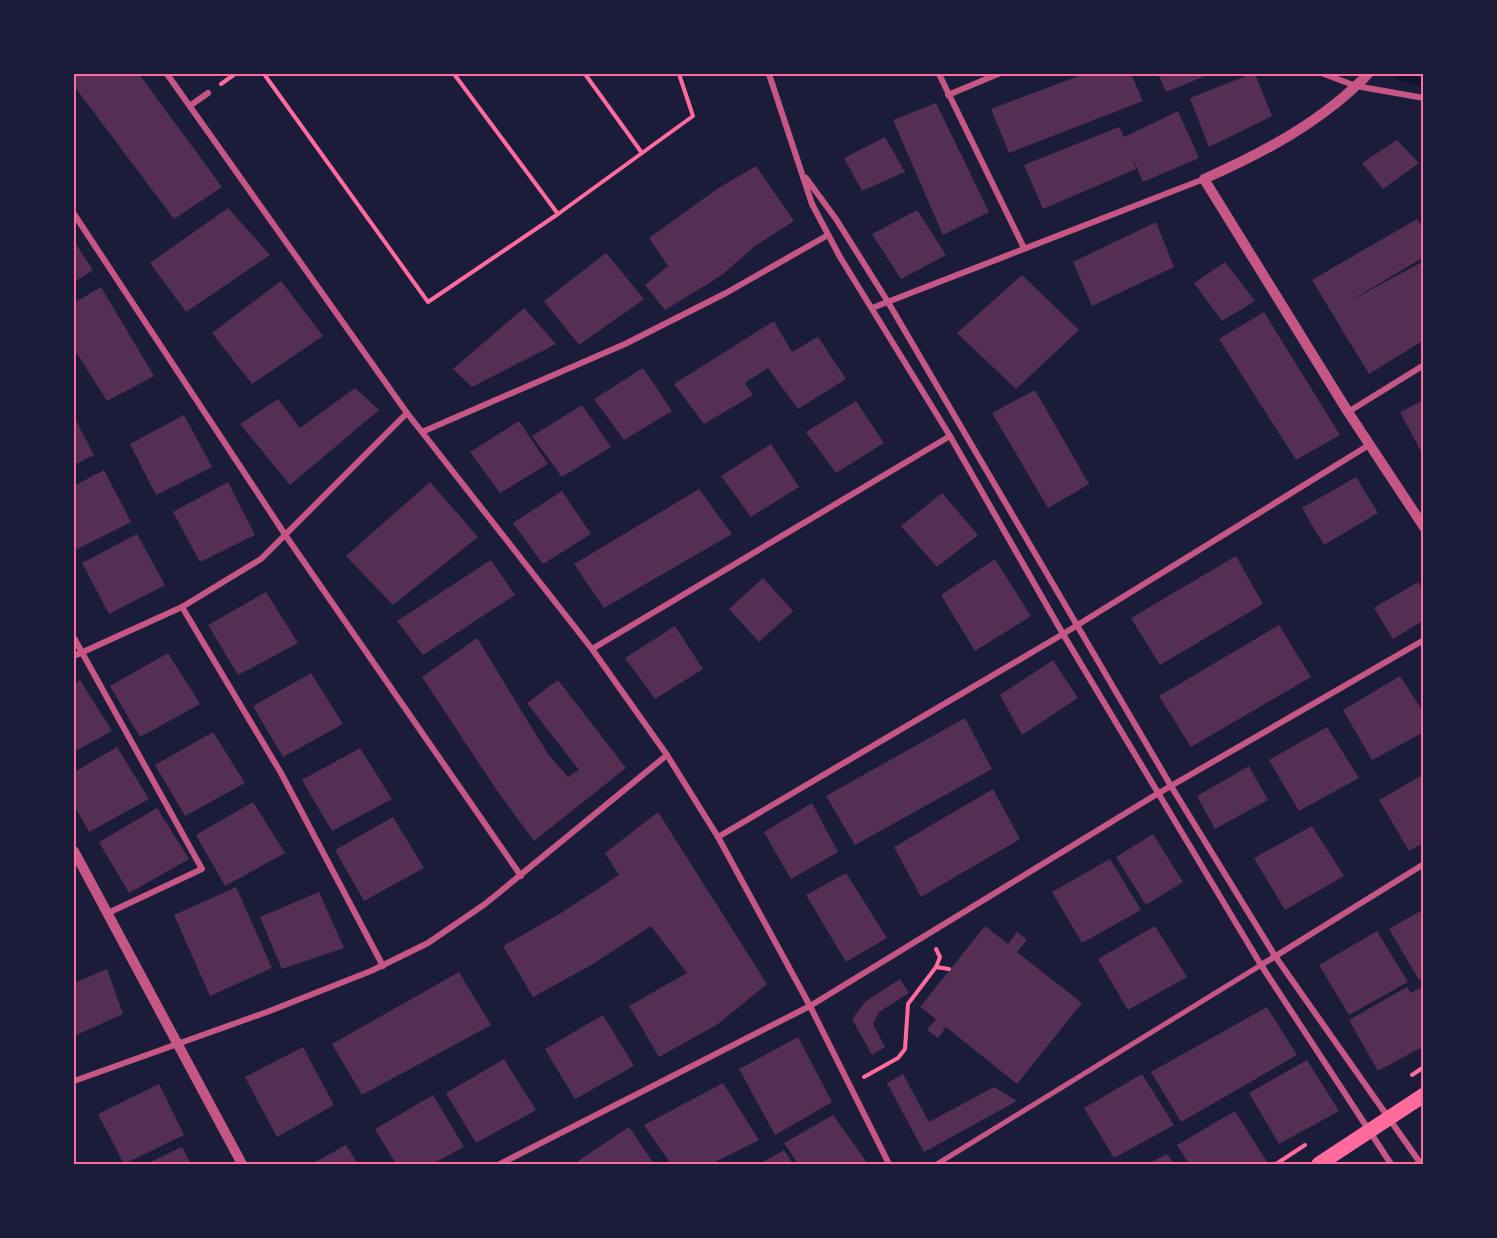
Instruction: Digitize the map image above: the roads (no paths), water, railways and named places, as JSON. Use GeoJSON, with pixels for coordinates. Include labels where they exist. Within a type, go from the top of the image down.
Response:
{"type":"FeatureCollection","features":[{"type":"Feature","properties":{"kind":"main road"},"geometry":{"type":"LineString","coordinates":[[1319,1164],[1424,1095]]}},
{"type":"Feature","properties":{"kind":"street"},"geometry":{"type":"LineString","coordinates":[[167,74],[407,413],[592,649],[667,755],[718,837],[810,1006],[889,1163]]}},
{"type":"Feature","properties":{"kind":"street"},"geometry":{"type":"LineString","coordinates":[[769,74],[802,173],[828,235],[950,436],[1157,794],[1261,965],[1391,1164]]}},
{"type":"Feature","properties":{"kind":"street"},"geometry":{"type":"LineString","coordinates":[[939,74],[1024,248]]}},
{"type":"Feature","properties":{"kind":"street"},"geometry":{"type":"LineString","coordinates":[[948,95],[998,74]]}},
{"type":"Feature","properties":{"kind":"street"},"geometry":{"type":"LineString","coordinates":[[1324,74],[1356,86],[1424,98]]}},
{"type":"Feature","properties":{"kind":"street"},"geometry":{"type":"LineString","coordinates":[[873,308],[1204,178],[1271,147],[1356,86],[1368,74]]}},
{"type":"Feature","properties":{"kind":"street"},"geometry":{"type":"LineString","coordinates":[[190,105],[208,93]]}},
{"type":"Feature","properties":{"kind":"street"},"geometry":{"type":"LineString","coordinates":[[802,173],[837,219],[888,302],[1172,786],[1275,956],[1421,1164]]}},
{"type":"Feature","properties":{"kind":"street"},"geometry":{"type":"LineString","coordinates":[[1204,178],[1348,412],[1424,527]]}},
{"type":"Feature","properties":{"kind":"street"},"geometry":{"type":"LineString","coordinates":[[74,214],[286,536],[521,876]]}},
{"type":"Feature","properties":{"kind":"street"},"geometry":{"type":"LineString","coordinates":[[422,432],[625,344],[726,292],[828,235]]}},
{"type":"Feature","properties":{"kind":"street"},"geometry":{"type":"LineString","coordinates":[[1348,412],[1424,365]]}},
{"type":"Feature","properties":{"kind":"street"},"geometry":{"type":"LineString","coordinates":[[74,656],[182,608],[261,559],[407,413]]}},
{"type":"Feature","properties":{"kind":"street"},"geometry":{"type":"LineString","coordinates":[[592,649],[950,436]]}},
{"type":"Feature","properties":{"kind":"street"},"geometry":{"type":"LineString","coordinates":[[718,837],[1063,634],[1369,445]]}},
{"type":"Feature","properties":{"kind":"street"},"geometry":{"type":"LineString","coordinates":[[182,608],[281,773],[383,966]]}},
{"type":"Feature","properties":{"kind":"street"},"geometry":{"type":"LineString","coordinates":[[74,638],[202,869],[108,913]]}},
{"type":"Feature","properties":{"kind":"street"},"geometry":{"type":"LineString","coordinates":[[500,1164],[810,1006],[1157,794],[1424,640]]}},
{"type":"Feature","properties":{"kind":"street"},"geometry":{"type":"LineString","coordinates":[[74,1081],[176,1046],[383,966],[459,924],[521,876],[667,755]]}},
{"type":"Feature","properties":{"kind":"street"},"geometry":{"type":"LineString","coordinates":[[74,851],[176,1046],[242,1164]]}},
{"type":"Feature","properties":{"kind":"street"},"geometry":{"type":"LineString","coordinates":[[937,1164],[1424,864]]}},
{"type":"Feature","properties":{"kind":"waterway"},"geometry":{"type":"LineString","coordinates":[[1398,76],[1424,82]]}}]}
